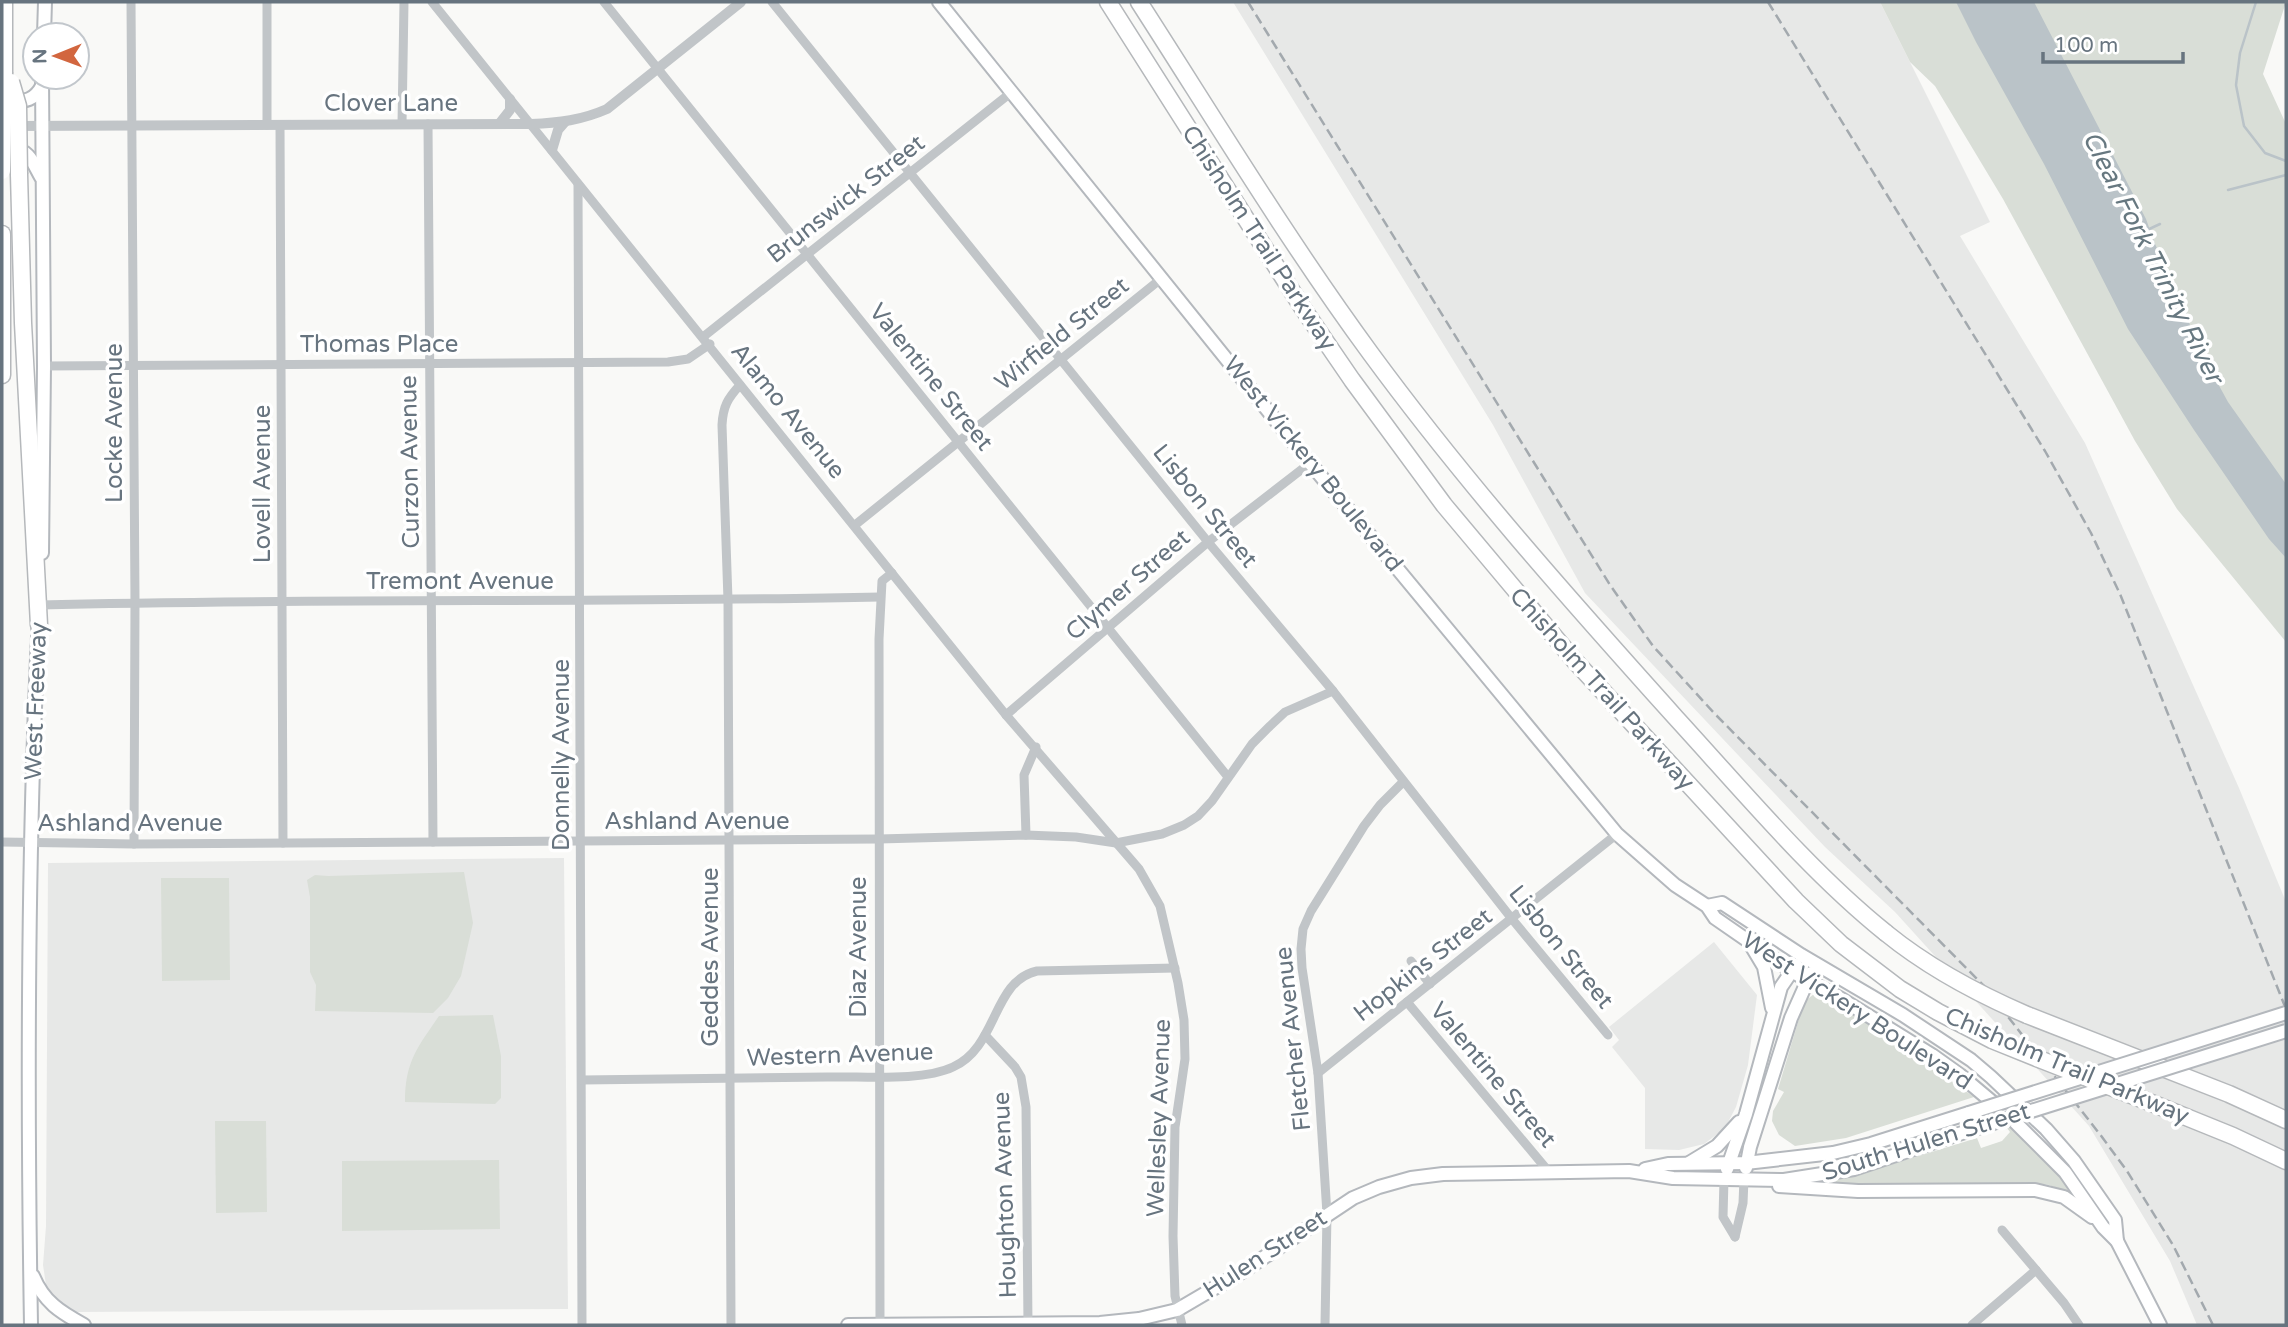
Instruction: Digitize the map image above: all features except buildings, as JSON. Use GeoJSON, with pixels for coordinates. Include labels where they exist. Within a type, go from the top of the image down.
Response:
{"type":"FeatureCollection","features":[{"type":"Feature","properties":{"kind":"highway"},"geometry":{"type":"LineString","coordinates":[[2,171],[6,72],[4,2]]}},
{"type":"Feature","properties":{"kind":"highway","name":"Chisholm Trail Parkway"},"geometry":{"type":"LineString","coordinates":[[1108,2],[1336,358],[1395,442],[1526,605],[1617,708],[1811,916],[1864,962],[1958,1024],[2173,1111],[2286,1161]]}},
{"type":"Feature","properties":{"kind":"highway","name":"Chisholm Trail Parkway"},"geometry":{"type":"LineString","coordinates":[[1139,2],[1346,320],[1448,455],[1565,595],[1816,870],[1862,914],[1942,973],[2003,1005],[2229,1094],[2286,1120]]}},
{"type":"Feature","properties":{"kind":"highway"},"geometry":{"type":"LineString","coordinates":[[6,72],[18,106],[23,323],[39,625]]}},
{"type":"Feature","properties":{"kind":"highway"},"geometry":{"type":"LineString","coordinates":[[2,234],[2,374]]}},
{"type":"Feature","properties":{"kind":"main road"},"geometry":{"type":"LineString","coordinates":[[44,21],[45,2]]}},
{"type":"Feature","properties":{"kind":"main road","name":"West Vickery Boulevard"},"geometry":{"type":"LineString","coordinates":[[939,2],[1310,463],[1618,834],[1675,885],[1707,906],[1715,918],[1793,972],[1913,1043],[1980,1090],[2037,1142],[2065,1172],[2103,1227],[2117,1241],[2160,1325]]}},
{"type":"Feature","properties":{"kind":"main road"},"geometry":{"type":"LineString","coordinates":[[2,102],[30,100],[39,91]]}},
{"type":"Feature","properties":{"kind":"main road","name":"West Freeway"},"geometry":{"type":"LineString","coordinates":[[32,1325],[25,842],[39,625],[43,510],[42,91]]}},
{"type":"Feature","properties":{"kind":"main road"},"geometry":{"type":"LineString","coordinates":[[2,149],[22,149],[28,154],[41,177]]}},
{"type":"Feature","properties":{"kind":"main road","name":"West Vickery Boulevard"},"geometry":{"type":"LineString","coordinates":[[1707,906],[1722,903],[1801,956],[1903,1015],[1992,1077],[2046,1129],[2074,1161],[2115,1220],[2117,1241]]}},
{"type":"Feature","properties":{"kind":"main road"},"geometry":{"type":"LineString","coordinates":[[1748,941],[1764,967],[1773,1018]]}},
{"type":"Feature","properties":{"kind":"main road"},"geometry":{"type":"LineString","coordinates":[[1724,1179],[1746,1114],[1781,987],[1801,956]]}},
{"type":"Feature","properties":{"kind":"main road"},"geometry":{"type":"LineString","coordinates":[[1817,965],[1807,980],[1791,1018],[1746,1163],[1744,1178],[1770,1186],[1858,1191],[2050,1192],[2064,1197],[2103,1227]]}},
{"type":"Feature","properties":{"kind":"main road","name":"South Hulen Street"},"geometry":{"type":"LineString","coordinates":[[1638,1171],[1668,1164],[1746,1163],[1819,1156],[1848,1150],[2286,1013]]}},
{"type":"Feature","properties":{"kind":"main road","name":"South Hulen Street"},"geometry":{"type":"LineString","coordinates":[[1638,1171],[1673,1178],[1784,1180],[1854,1168],[2286,1031]]}},
{"type":"Feature","properties":{"kind":"main road"},"geometry":{"type":"LineString","coordinates":[[1687,1164],[1717,1146],[1746,1114]]}},
{"type":"Feature","properties":{"kind":"main road","name":"Hulen Street"},"geometry":{"type":"LineString","coordinates":[[848,1325],[1100,1324],[1139,1319],[1177,1310],[1245,1270],[1353,1198],[1411,1178],[1443,1174],[1638,1171]]}},
{"type":"Feature","properties":{"kind":"main road"},"geometry":{"type":"LineString","coordinates":[[30,1269],[46,1300],[54,1308],[84,1325]]}},
{"type":"Feature","properties":{"kind":"street","name":"Locke Avenue"},"geometry":{"type":"LineString","coordinates":[[131,2],[134,844]]}},
{"type":"Feature","properties":{"kind":"street"},"geometry":{"type":"LineString","coordinates":[[267,2],[267,125]]}},
{"type":"Feature","properties":{"kind":"street"},"geometry":{"type":"LineString","coordinates":[[402,124],[404,2]]}},
{"type":"Feature","properties":{"kind":"street","name":"Alamo Avenue"},"geometry":{"type":"LineString","coordinates":[[432,2],[1006,715],[1116,843]]}},
{"type":"Feature","properties":{"kind":"street","name":"Valentine Street"},"geometry":{"type":"LineString","coordinates":[[604,2],[1227,777]]}},
{"type":"Feature","properties":{"kind":"street","name":"Clover Lane"},"geometry":{"type":"LineString","coordinates":[[2,126],[565,122],[588,118],[607,109],[741,2]]}},
{"type":"Feature","properties":{"kind":"street","name":"Lisbon Street"},"geometry":{"type":"LineString","coordinates":[[772,2],[1208,542],[1333,691],[1512,919],[1608,1035]]}},
{"type":"Feature","properties":{"kind":"street","name":"Brunswick Street"},"geometry":{"type":"LineString","coordinates":[[706,341],[808,254],[1013,91]]}},
{"type":"Feature","properties":{"kind":"street"},"geometry":{"type":"LineString","coordinates":[[499,124],[510,110],[510,99]]}},
{"type":"Feature","properties":{"kind":"street"},"geometry":{"type":"LineString","coordinates":[[551,149],[558,130],[565,122]]}},
{"type":"Feature","properties":{"kind":"street","name":"Curzon Avenue"},"geometry":{"type":"LineString","coordinates":[[428,124],[433,842]]}},
{"type":"Feature","properties":{"kind":"street","name":"Lovell Avenue"},"geometry":{"type":"LineString","coordinates":[[280,125],[284,843]]}},
{"type":"Feature","properties":{"kind":"street","name":"Donnelly Avenue"},"geometry":{"type":"LineString","coordinates":[[578,184],[582,1325]]}},
{"type":"Feature","properties":{"kind":"street","name":"Wirfield Street"},"geometry":{"type":"LineString","coordinates":[[855,526],[1162,278]]}},
{"type":"Feature","properties":{"kind":"street","name":"Thomas Place"},"geometry":{"type":"LineString","coordinates":[[44,366],[668,362],[688,359],[706,341]]}},
{"type":"Feature","properties":{"kind":"street","name":"Geddes Avenue"},"geometry":{"type":"LineString","coordinates":[[731,1325],[727,600],[723,409],[728,397],[740,385]]}},
{"type":"Feature","properties":{"kind":"street","name":"Clymer Street"},"geometry":{"type":"LineString","coordinates":[[1006,715],[1208,542],[1310,463]]}},
{"type":"Feature","properties":{"kind":"street","name":"Diaz Avenue"},"geometry":{"type":"LineString","coordinates":[[880,1325],[880,597],[882,581],[892,573]]}},
{"type":"Feature","properties":{"kind":"street","name":"Tremont Avenue"},"geometry":{"type":"LineString","coordinates":[[40,605],[880,597]]}},
{"type":"Feature","properties":{"kind":"street","name":"Ashland Avenue"},"geometry":{"type":"LineString","coordinates":[[2,842],[134,844],[879,839],[1026,835],[1076,837],[1116,843],[1162,834],[1198,816],[1212,801],[1252,744],[1285,712],[1333,691]]}},
{"type":"Feature","properties":{"kind":"street"},"geometry":{"type":"LineString","coordinates":[[1026,835],[1024,775],[1036,747]]}},
{"type":"Feature","properties":{"kind":"street","name":"Fletcher Avenue"},"geometry":{"type":"LineString","coordinates":[[1325,1325],[1327,1214],[1318,1073],[1302,968],[1303,929],[1311,911],[1364,827],[1380,805],[1404,782]]}},
{"type":"Feature","properties":{"kind":"street","name":"Hopkins Street"},"geometry":{"type":"LineString","coordinates":[[1318,1073],[1618,834]]}},
{"type":"Feature","properties":{"kind":"street","name":"Wellesley Avenue"},"geometry":{"type":"LineString","coordinates":[[1116,843],[1139,869],[1160,906],[1185,1020],[1185,1059],[1175,1127],[1173,1237],[1174,1286],[1182,1325]]}},
{"type":"Feature","properties":{"kind":"street"},"geometry":{"type":"LineString","coordinates":[[1411,961],[1430,985]]}},
{"type":"Feature","properties":{"kind":"street","name":"Western Avenue"},"geometry":{"type":"LineString","coordinates":[[582,1080],[921,1075],[946,1070],[969,1059],[1015,981],[1028,973],[1175,968]]}},
{"type":"Feature","properties":{"kind":"street","name":"Valentine Street"},"geometry":{"type":"LineString","coordinates":[[1407,1002],[1549,1172]]}},
{"type":"Feature","properties":{"kind":"street","name":"Houghton Avenue"},"geometry":{"type":"LineString","coordinates":[[985,1035],[1021,1077],[1026,1107],[1028,1324]]}},
{"type":"Feature","properties":{"kind":"street"},"geometry":{"type":"LineString","coordinates":[[1724,1179],[1723,1217],[1735,1237],[1743,1203],[1744,1178]]}},
{"type":"Feature","properties":{"kind":"street"},"geometry":{"type":"LineString","coordinates":[[2002,1230],[2064,1303],[2079,1325]]}},
{"type":"Feature","properties":{"kind":"street"},"geometry":{"type":"LineString","coordinates":[[1972,1325],[2036,1270]]}},
{"type":"Feature","properties":{"kind":"shaded area"},"geometry":{"type":"Polygon","coordinates":[[[1233,2],[1880,2],[1990,222],[1960,236],[2085,443],[2239,788],[2286,902],[2286,1325],[2197,1325],[2170,1261],[2089,1126],[1895,912],[1825,847],[1585,593],[1493,425],[1233,2]]]}},
{"type":"Feature","properties":{"kind":"shaded area"},"geometry":{"type":"Polygon","coordinates":[[[1880,2],[2286,2],[2263,74],[2286,124],[2286,642],[2177,509],[2135,441],[2003,199],[1935,86],[1910,62],[1880,2]]]}},
{"type":"Feature","properties":{"kind":"shaded area"},"geometry":{"type":"Polygon","coordinates":[[[564,858],[568,1309],[75,1312],[62,1307],[53,1299],[46,1285],[43,1265],[46,1226],[48,863],[564,858]]]}},
{"type":"Feature","properties":{"kind":"shaded area"},"geometry":{"type":"Polygon","coordinates":[[[464,872],[473,923],[461,976],[448,998],[433,1013],[315,1011],[316,985],[310,972],[310,897],[307,880],[315,875],[464,872]]]}},
{"type":"Feature","properties":{"kind":"shaded area"},"geometry":{"type":"Polygon","coordinates":[[[161,878],[229,878],[230,980],[162,981],[161,878]]]}},
{"type":"Feature","properties":{"kind":"shaded area"},"geometry":{"type":"Polygon","coordinates":[[[1714,942],[1757,995],[1748,1065],[1736,1107],[1725,1128],[1704,1144],[1679,1150],[1645,1149],[1645,1088],[1612,1047],[1619,1040],[1609,1027],[1714,942]]]}},
{"type":"Feature","properties":{"kind":"shaded area"},"geometry":{"type":"Polygon","coordinates":[[[1814,994],[1822,994],[1862,1017],[1974,1097],[1846,1138],[1795,1146],[1779,1135],[1772,1121],[1773,1111],[1784,1092],[1778,1089],[1804,1002],[1814,994]]]}},
{"type":"Feature","properties":{"kind":"shaded area"},"geometry":{"type":"Polygon","coordinates":[[[493,1015],[501,1056],[501,1098],[495,1104],[405,1102],[410,1066],[424,1037],[439,1016],[493,1015]]]}},
{"type":"Feature","properties":{"kind":"shaded area"},"geometry":{"type":"Polygon","coordinates":[[[215,1121],[266,1121],[267,1212],[216,1213],[215,1121]]]}},
{"type":"Feature","properties":{"kind":"shaded area"},"geometry":{"type":"Polygon","coordinates":[[[2011,1127],[2055,1169],[2075,1195],[2049,1185],[2033,1183],[1827,1185],[1828,1180],[1886,1166],[1977,1138],[1981,1148],[2002,1141],[2010,1132],[2007,1128],[2011,1127]]]}},
{"type":"Feature","properties":{"kind":"shaded area"},"geometry":{"type":"Polygon","coordinates":[[[499,1160],[500,1229],[342,1231],[342,1161],[499,1160]]]}},
{"type":"Feature","properties":{"kind":"water","name":"Clear Fork Trinity River"},"geometry":{"type":"Polygon","coordinates":[[[1956,2],[2034,2],[2146,219],[2205,360],[2228,402],[2286,484],[2286,558],[2269,539],[2128,329],[2044,164],[1956,2]]]}},
{"type":"Feature","properties":{"kind":"waterway"},"geometry":{"type":"LineString","coordinates":[[2256,2],[2240,53],[2236,85],[2244,126],[2265,153],[2286,161]]}},
{"type":"Feature","properties":{"kind":"waterway"},"geometry":{"type":"LineString","coordinates":[[2228,190],[2286,175]]}},
{"type":"Feature","properties":{"kind":"waterway","name":"Clear Fork Trinity River"},"geometry":{"type":"LineString","coordinates":[[2147,230],[2160,224]]}},
{"type":"Feature","properties":{"kind":"railway"},"geometry":{"type":"LineString","coordinates":[[1248,2],[1610,585],[1653,646],[1714,713],[1984,986],[2127,1171],[2173,1245],[2213,1325]]}},
{"type":"Feature","properties":{"kind":"railway"},"geometry":{"type":"LineString","coordinates":[[1768,2],[2045,451],[2091,533],[2120,594],[2286,1009]]}}]}
